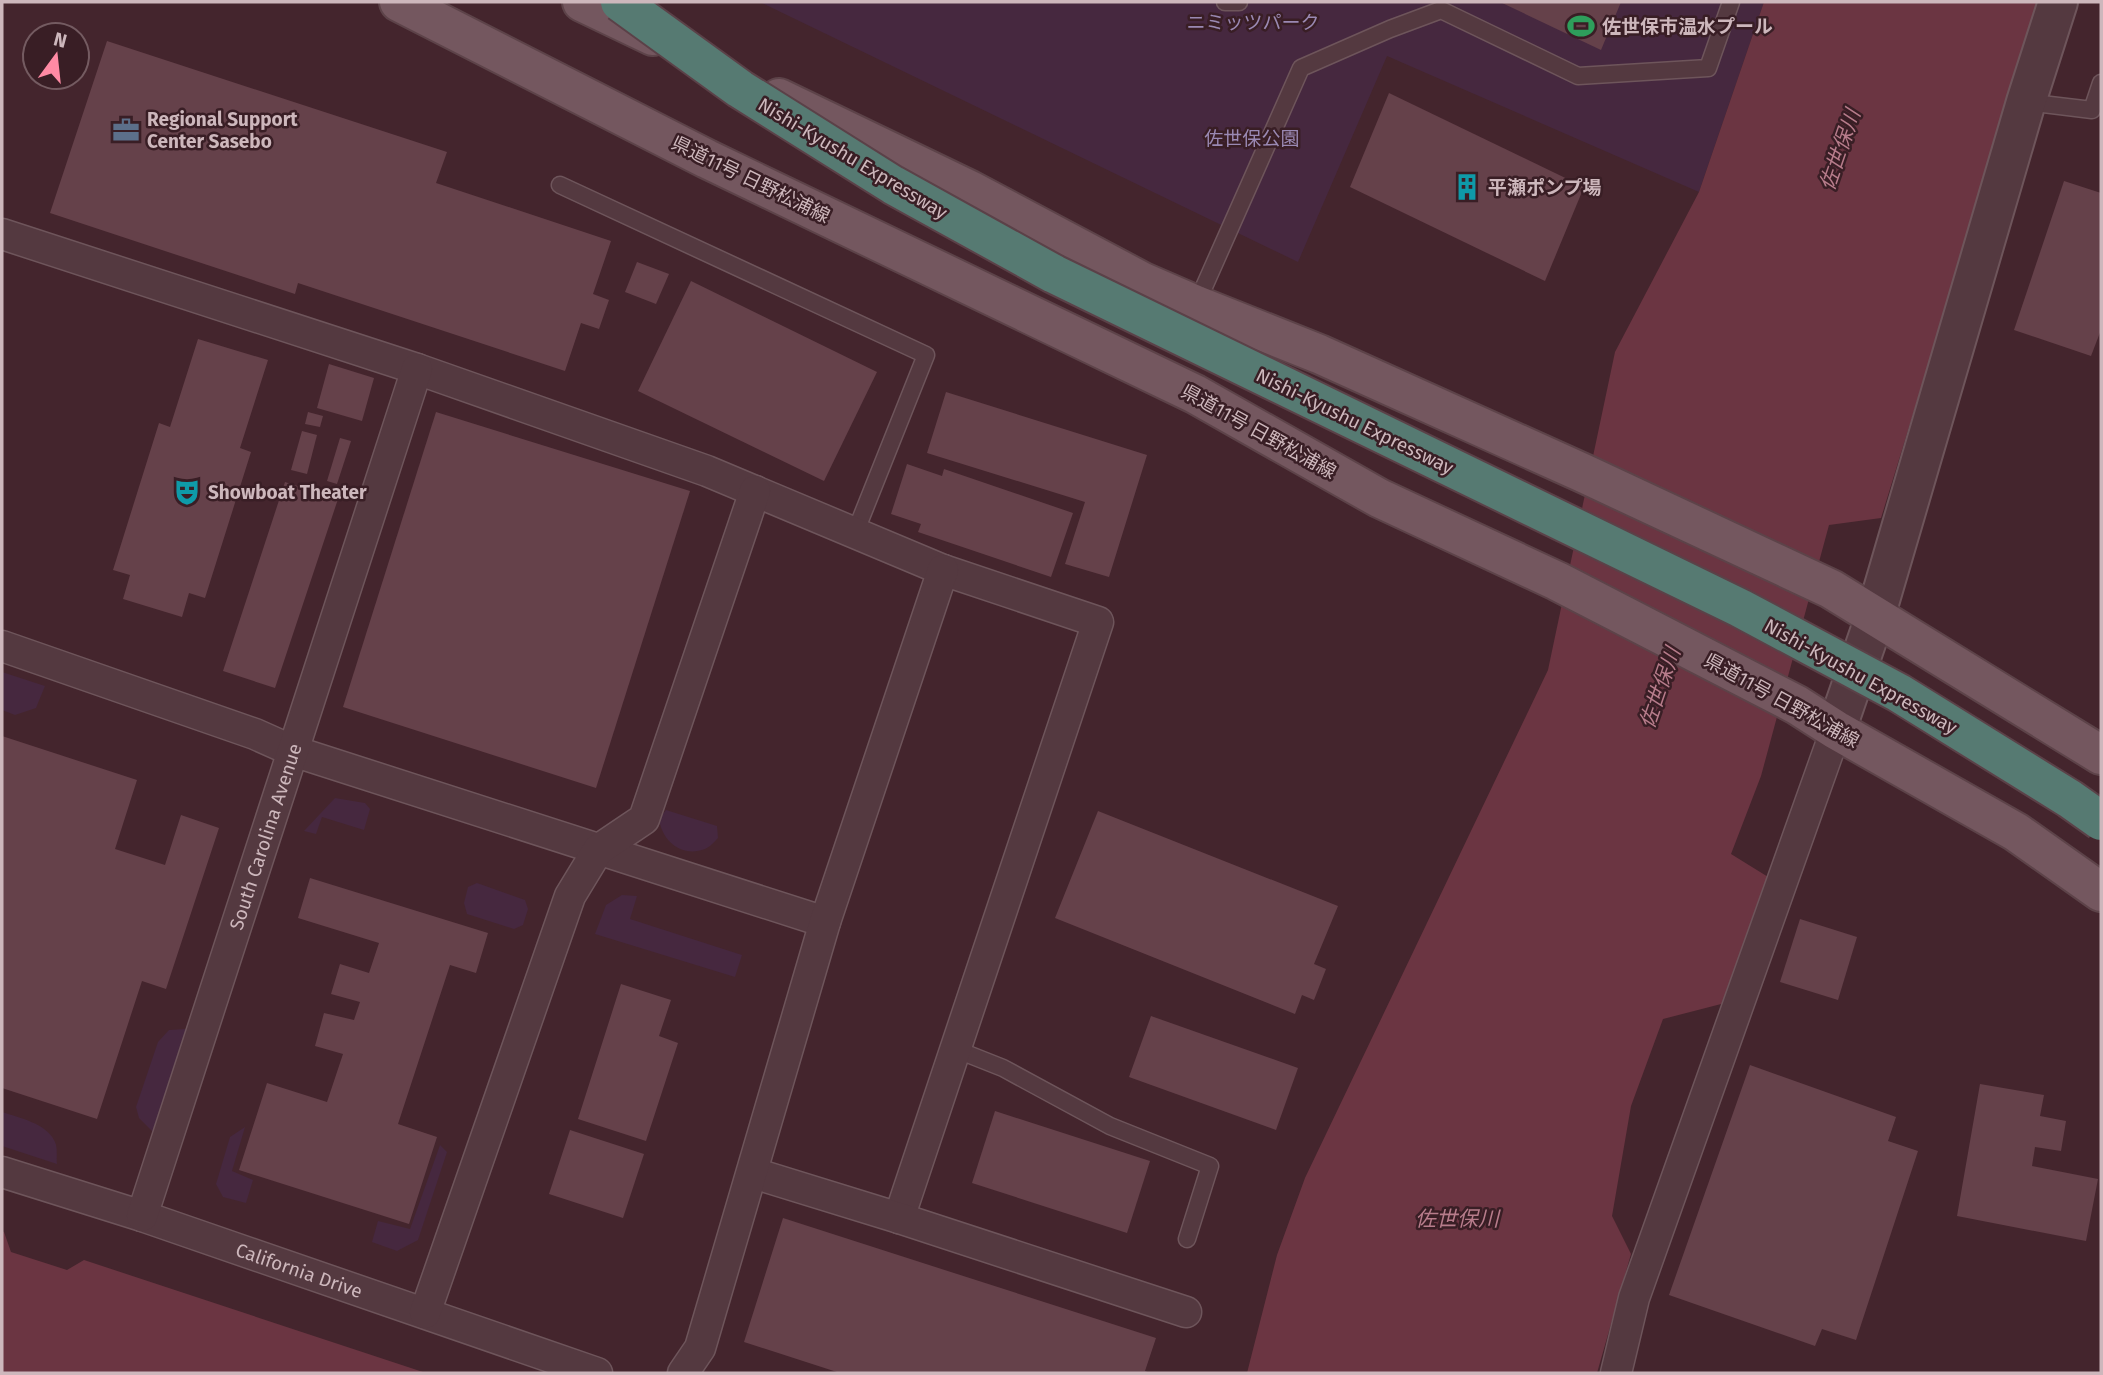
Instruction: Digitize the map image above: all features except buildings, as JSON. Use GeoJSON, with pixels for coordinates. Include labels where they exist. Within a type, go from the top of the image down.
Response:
{"type":"FeatureCollection","features":[{"type":"Feature","properties":{"kind":"highway","name":"Nishi-Kyushu Expressway"},"geometry":{"type":"LineString","coordinates":[[620,2],[740,89],[893,185],[1054,274],[1777,628],[1899,693],[2101,821]]}},
{"type":"Feature","properties":{"kind":"main road","name":"県道11号 日野松浦線"},"geometry":{"type":"LineString","coordinates":[[399,2],[707,159],[1195,394],[1379,498],[1557,581],[1797,705],[2015,832],[2101,892]]}},
{"type":"Feature","properties":{"kind":"main road"},"geometry":{"type":"LineString","coordinates":[[582,2],[970,190],[1143,282],[1319,354],[1831,589],[2101,755]]}},
{"type":"Feature","properties":{"kind":"street"},"geometry":{"type":"LineString","coordinates":[[1616,1373],[1634,1298],[1875,617],[2026,102],[2058,2]]}},
{"type":"Feature","properties":{"kind":"street"},"geometry":{"type":"LineString","coordinates":[[2,234],[418,369],[707,471],[943,570],[1098,622],[899,1218]]}},
{"type":"Feature","properties":{"kind":"street"},"geometry":{"type":"LineString","coordinates":[[418,369],[293,751],[825,922]]}},
{"type":"Feature","properties":{"kind":"street"},"geometry":{"type":"LineString","coordinates":[[425,1313],[570,896],[598,850],[644,819],[755,491]]}},
{"type":"Feature","properties":{"kind":"street"},"geometry":{"type":"LineString","coordinates":[[683,1373],[699,1348],[825,922],[943,570]]}},
{"type":"Feature","properties":{"kind":"street","name":"South Carolina Avenue"},"geometry":{"type":"LineString","coordinates":[[2,646],[255,734],[293,751],[142,1216]]}},
{"type":"Feature","properties":{"kind":"street","name":"California Drive"},"geometry":{"type":"LineString","coordinates":[[2,1172],[142,1216],[597,1373]]}},
{"type":"Feature","properties":{"kind":"street"},"geometry":{"type":"LineString","coordinates":[[752,1173],[1186,1312]]}},
{"type":"Feature","properties":{"kind":"lane"},"geometry":{"type":"LineString","coordinates":[[1224,2],[1239,2]]}},
{"type":"Feature","properties":{"kind":"lane"},"geometry":{"type":"LineString","coordinates":[[1196,305],[1301,68],[1441,10],[1578,76],[1708,68],[1731,2]]}},
{"type":"Feature","properties":{"kind":"lane"},"geometry":{"type":"LineString","coordinates":[[2026,102],[2092,110],[2101,83]]}},
{"type":"Feature","properties":{"kind":"lane"},"geometry":{"type":"LineString","coordinates":[[560,185],[926,355],[855,533]]}},
{"type":"Feature","properties":{"kind":"lane"},"geometry":{"type":"LineString","coordinates":[[955,1049],[1003,1068],[1110,1126],[1210,1166],[1187,1239]]}},
{"type":"Feature","properties":{"kind":"green space","name":"佐世保公園"},"geometry":{"type":"Polygon","coordinates":[[[760,2],[1764,2],[1699,192],[1387,56],[1298,262],[760,2]]]}},
{"type":"Feature","properties":{"kind":"green space"},"geometry":{"type":"Polygon","coordinates":[[[2,672],[45,686],[36,708],[15,715],[2,710],[2,672]]]}},
{"type":"Feature","properties":{"kind":"green space"},"geometry":{"type":"Polygon","coordinates":[[[335,798],[365,803],[370,809],[364,830],[322,817],[316,834],[304,831],[335,798]]]}},
{"type":"Feature","properties":{"kind":"green space"},"geometry":{"type":"Polygon","coordinates":[[[666,810],[717,826],[718,838],[710,846],[697,851],[674,846],[664,834],[659,819],[666,810]]]}},
{"type":"Feature","properties":{"kind":"green space"},"geometry":{"type":"Polygon","coordinates":[[[477,883],[525,900],[528,909],[523,925],[514,929],[467,914],[464,903],[468,887],[477,883]]]}},
{"type":"Feature","properties":{"kind":"green space"},"geometry":{"type":"Polygon","coordinates":[[[622,895],[637,896],[630,919],[742,955],[735,977],[595,934],[606,905],[622,895]]]}},
{"type":"Feature","properties":{"kind":"green space"},"geometry":{"type":"Polygon","coordinates":[[[186,1029],[153,1132],[139,1118],[136,1107],[158,1042],[169,1030],[186,1029]]]}},
{"type":"Feature","properties":{"kind":"green space"},"geometry":{"type":"Polygon","coordinates":[[[2,1112],[32,1122],[46,1130],[56,1144],[57,1164],[2,1146],[2,1112]]]}},
{"type":"Feature","properties":{"kind":"green space"},"geometry":{"type":"Polygon","coordinates":[[[245,1127],[232,1171],[253,1180],[246,1203],[223,1197],[216,1184],[230,1137],[245,1127]]]}},
{"type":"Feature","properties":{"kind":"green space"},"geometry":{"type":"Polygon","coordinates":[[[440,1145],[447,1152],[418,1240],[397,1251],[372,1242],[378,1221],[410,1229],[440,1145]]]}},
{"type":"Feature","properties":{"kind":"water","name":"佐世保川"},"geometry":{"type":"Polygon","coordinates":[[[1764,2],[2040,2],[1881,518],[1829,525],[1761,776],[1731,854],[1773,880],[1725,1003],[1663,1019],[1631,1106],[1612,1216],[1631,1254],[1597,1373],[1247,1373],[1277,1255],[1305,1178],[1548,670],[1615,352],[1699,192],[1764,2]]]}},
{"type":"Feature","properties":{"kind":"water"},"geometry":{"type":"Polygon","coordinates":[[[2,1231],[11,1252],[67,1270],[84,1260],[426,1373],[2,1373],[2,1231]]]}},
{"type":"Feature","properties":{"kind":"place","name":"佐世保市温水プール"},"geometry":{"type":"Point","coordinates":[1581,26]}},
{"type":"Feature","properties":{"kind":"place","name":"Regional Support Center Sasebo"},"geometry":{"type":"Point","coordinates":[126,130]}},
{"type":"Feature","properties":{"kind":"place","name":"平瀬ポンプ場"},"geometry":{"type":"Point","coordinates":[1467,187]}},
{"type":"Feature","properties":{"kind":"place","name":"Showboat Theater"},"geometry":{"type":"Point","coordinates":[187,492]}},
{"type":"Feature","properties":{"kind":"park label","name":"ニミッツパーク"},"geometry":{"type":"Point","coordinates":[1253,22]}}]}
